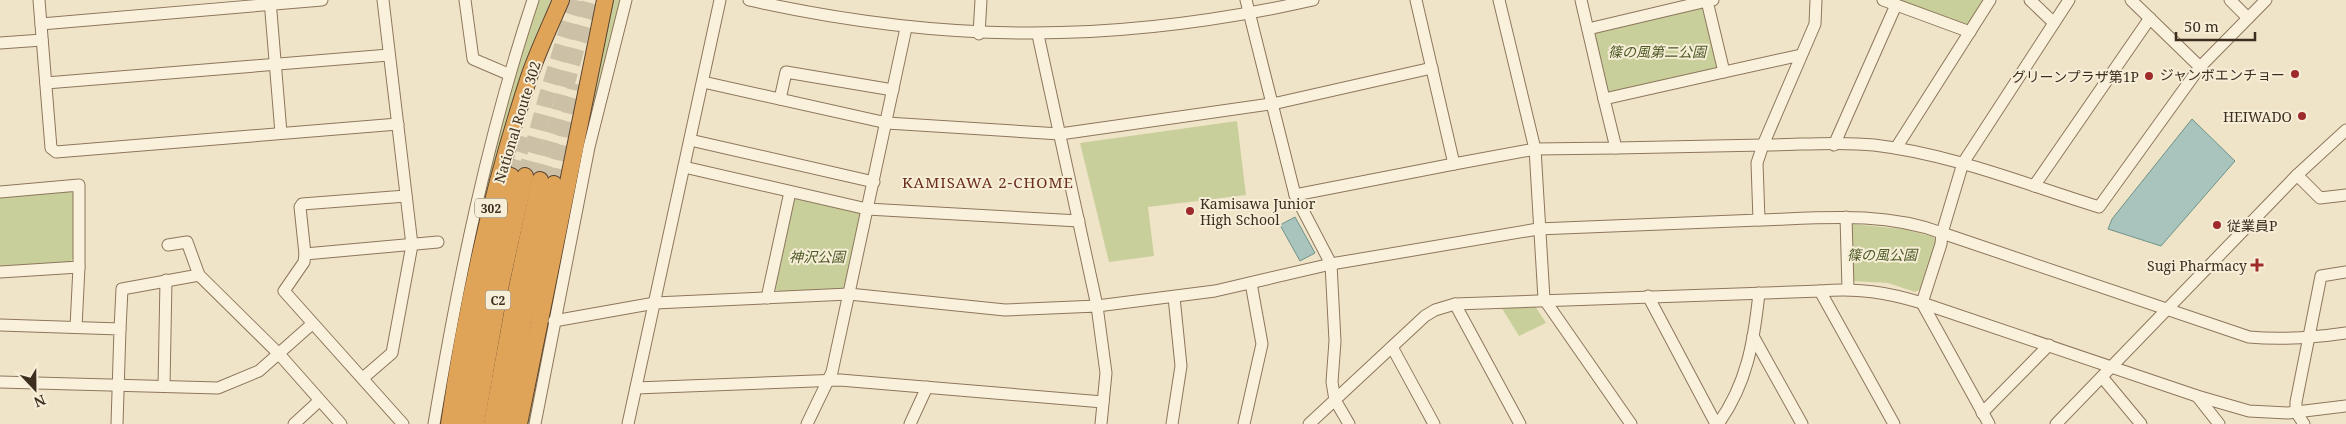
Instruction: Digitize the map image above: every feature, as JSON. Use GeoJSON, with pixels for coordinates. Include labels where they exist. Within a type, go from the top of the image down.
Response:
{"type":"FeatureCollection","features":[{"type":"Feature","properties":{"kind":"highway","name":"National Route 302"},"geometry":{"type":"LineString","coordinates":[[449,424],[457,370],[491,208],[529,76],[561,0]]}},
{"type":"Feature","properties":{"kind":"highway"},"geometry":{"type":"LineString","coordinates":[[520,424],[604,0]]}},
{"type":"Feature","properties":{"kind":"highway"},"geometry":{"type":"LineString","coordinates":[[463,424],[489,270],[533,179]]}},
{"type":"Feature","properties":{"kind":"highway","name":"C2"},"geometry":{"type":"LineString","coordinates":[[476,424],[499,293],[533,179]]}},
{"type":"Feature","properties":{"kind":"highway","name":"C2"},"geometry":{"type":"LineString","coordinates":[[492,424],[515,297],[533,179]]}},
{"type":"Feature","properties":{"kind":"highway","name":"C2"},"geometry":{"type":"LineString","coordinates":[[506,424],[523,325],[533,179]]}},
{"type":"Feature","properties":{"kind":"street"},"geometry":{"type":"LineString","coordinates":[[39,0],[51,148],[56,152],[398,124]]}},
{"type":"Feature","properties":{"kind":"street"},"geometry":{"type":"LineString","coordinates":[[41,24],[270,2],[322,0]]}},
{"type":"Feature","properties":{"kind":"street"},"geometry":{"type":"LineString","coordinates":[[363,378],[392,353],[412,245],[382,0]]}},
{"type":"Feature","properties":{"kind":"street"},"geometry":{"type":"LineString","coordinates":[[465,0],[473,59],[508,74]]}},
{"type":"Feature","properties":{"kind":"street"},"geometry":{"type":"LineString","coordinates":[[434,424],[467,242],[508,74],[532,0]]}},
{"type":"Feature","properties":{"kind":"street"},"geometry":{"type":"LineString","coordinates":[[535,424],[589,147],[626,0]]}},
{"type":"Feature","properties":{"kind":"street"},"geometry":{"type":"LineString","coordinates":[[628,424],[720,0]]}},
{"type":"Feature","properties":{"kind":"street"},"geometry":{"type":"LineString","coordinates":[[749,0],[801,12],[906,28],[979,34],[1038,35],[1148,29],[1248,14],[1313,0]]}},
{"type":"Feature","properties":{"kind":"street"},"geometry":{"type":"LineString","coordinates":[[979,34],[981,0]]}},
{"type":"Feature","properties":{"kind":"street"},"geometry":{"type":"LineString","coordinates":[[1246,0],[1295,195],[1331,264],[1335,341],[1332,382],[1336,400],[1349,424]]}},
{"type":"Feature","properties":{"kind":"street"},"geometry":{"type":"LineString","coordinates":[[1416,0],[1454,164]]}},
{"type":"Feature","properties":{"kind":"street"},"geometry":{"type":"LineString","coordinates":[[1499,0],[1535,149],[1538,229],[1544,299],[1631,424]]}},
{"type":"Feature","properties":{"kind":"street"},"geometry":{"type":"LineString","coordinates":[[1581,0],[1616,148]]}},
{"type":"Feature","properties":{"kind":"street"},"geometry":{"type":"LineString","coordinates":[[1759,220],[1757,163],[1815,24],[1816,0]]}},
{"type":"Feature","properties":{"kind":"street"},"geometry":{"type":"LineString","coordinates":[[1883,0],[1970,32]]}},
{"type":"Feature","properties":{"kind":"street"},"geometry":{"type":"LineString","coordinates":[[1896,148],[1990,0]]}},
{"type":"Feature","properties":{"kind":"street"},"geometry":{"type":"LineString","coordinates":[[2030,0],[2054,23]]}},
{"type":"Feature","properties":{"kind":"street"},"geometry":{"type":"LineString","coordinates":[[1988,424],[1922,303],[1964,163],[2069,0]]}},
{"type":"Feature","properties":{"kind":"street"},"geometry":{"type":"LineString","coordinates":[[2131,0],[2200,67]]}},
{"type":"Feature","properties":{"kind":"street"},"geometry":{"type":"LineString","coordinates":[[2230,0],[2248,18]]}},
{"type":"Feature","properties":{"kind":"street"},"geometry":{"type":"LineString","coordinates":[[1295,195],[1535,149],[1873,145],[1896,148],[1964,163],[2099,208],[2200,67],[2266,0]]}},
{"type":"Feature","properties":{"kind":"street"},"geometry":{"type":"LineString","coordinates":[[1588,29],[1710,1],[1724,72]]}},
{"type":"Feature","properties":{"kind":"street"},"geometry":{"type":"LineString","coordinates":[[270,2],[281,133]]}},
{"type":"Feature","properties":{"kind":"street"},"geometry":{"type":"LineString","coordinates":[[1834,145],[1896,4]]}},
{"type":"Feature","properties":{"kind":"street"},"geometry":{"type":"LineString","coordinates":[[2034,186],[2150,18]]}},
{"type":"Feature","properties":{"kind":"street"},"geometry":{"type":"LineString","coordinates":[[807,424],[828,381],[874,182],[906,28]]}},
{"type":"Feature","properties":{"kind":"street"},"geometry":{"type":"LineString","coordinates":[[1038,35],[1097,306],[1106,373],[1100,424]]}},
{"type":"Feature","properties":{"kind":"street"},"geometry":{"type":"LineString","coordinates":[[0,43],[42,40]]}},
{"type":"Feature","properties":{"kind":"street"},"geometry":{"type":"LineString","coordinates":[[46,83],[389,55]]}},
{"type":"Feature","properties":{"kind":"street"},"geometry":{"type":"LineString","coordinates":[[1604,99],[1801,55]]}},
{"type":"Feature","properties":{"kind":"street"},"geometry":{"type":"LineString","coordinates":[[703,82],[887,123],[1060,134],[1271,104],[1432,68]]}},
{"type":"Feature","properties":{"kind":"street"},"geometry":{"type":"LineString","coordinates":[[780,99],[786,72],[893,90]]}},
{"type":"Feature","properties":{"kind":"street"},"geometry":{"type":"LineString","coordinates":[[2056,424],[2297,175],[2346,130]]}},
{"type":"Feature","properties":{"kind":"street"},"geometry":{"type":"LineString","coordinates":[[690,140],[874,182]]}},
{"type":"Feature","properties":{"kind":"street"},"geometry":{"type":"LineString","coordinates":[[684,167],[867,209],[1078,221]]}},
{"type":"Feature","properties":{"kind":"street"},"geometry":{"type":"LineString","coordinates":[[2297,175],[2320,198],[2346,195]]}},
{"type":"Feature","properties":{"kind":"street"},"geometry":{"type":"LineString","coordinates":[[0,192],[79,186],[79,267],[76,327]]}},
{"type":"Feature","properties":{"kind":"street"},"geometry":{"type":"LineString","coordinates":[[767,298],[790,192]]}},
{"type":"Feature","properties":{"kind":"street"},"geometry":{"type":"LineString","coordinates":[[403,424],[284,291],[304,262],[305,254],[300,207],[302,204],[406,196]]}},
{"type":"Feature","properties":{"kind":"street"},"geometry":{"type":"LineString","coordinates":[[554,321],[655,303],[849,294],[1005,310],[1097,306],[1174,297],[1251,283],[1331,264],[1538,229],[1846,217],[1890,220],[1942,232],[2249,336],[2280,340],[2308,339],[2346,333]]}},
{"type":"Feature","properties":{"kind":"street"},"geometry":{"type":"LineString","coordinates":[[1846,217],[1848,289]]}},
{"type":"Feature","properties":{"kind":"street"},"geometry":{"type":"LineString","coordinates":[[168,245],[188,242],[199,275],[279,354],[341,424]]}},
{"type":"Feature","properties":{"kind":"street"},"geometry":{"type":"LineString","coordinates":[[305,254],[438,242]]}},
{"type":"Feature","properties":{"kind":"street"},"geometry":{"type":"LineString","coordinates":[[0,272],[79,267]]}},
{"type":"Feature","properties":{"kind":"street"},"geometry":{"type":"LineString","coordinates":[[2304,424],[2296,412],[2321,276],[2346,272]]}},
{"type":"Feature","properties":{"kind":"street"},"geometry":{"type":"LineString","coordinates":[[117,424],[122,289],[199,275]]}},
{"type":"Feature","properties":{"kind":"street"},"geometry":{"type":"LineString","coordinates":[[164,386],[166,280]]}},
{"type":"Feature","properties":{"kind":"street"},"geometry":{"type":"LineString","coordinates":[[1244,424],[1262,344],[1251,283]]}},
{"type":"Feature","properties":{"kind":"street"},"geometry":{"type":"LineString","coordinates":[[1309,424],[1430,313],[1455,304],[1544,299],[1848,289],[1886,292],[2049,344],[2197,396],[2249,410],[2296,412],[2346,406]]}},
{"type":"Feature","properties":{"kind":"street"},"geometry":{"type":"LineString","coordinates":[[1820,291],[1894,424]]}},
{"type":"Feature","properties":{"kind":"street"},"geometry":{"type":"LineString","coordinates":[[1648,296],[1717,424],[1729,409],[1743,380],[1753,336],[1759,293]]}},
{"type":"Feature","properties":{"kind":"street"},"geometry":{"type":"LineString","coordinates":[[1172,424],[1181,366],[1174,297]]}},
{"type":"Feature","properties":{"kind":"street"},"geometry":{"type":"LineString","coordinates":[[1455,304],[1520,424]]}},
{"type":"Feature","properties":{"kind":"street"},"geometry":{"type":"LineString","coordinates":[[0,382],[218,388],[259,371],[312,324]]}},
{"type":"Feature","properties":{"kind":"street"},"geometry":{"type":"LineString","coordinates":[[0,325],[120,329]]}},
{"type":"Feature","properties":{"kind":"street"},"geometry":{"type":"LineString","coordinates":[[1753,336],[1802,424]]}},
{"type":"Feature","properties":{"kind":"street"},"geometry":{"type":"LineString","coordinates":[[1982,413],[2049,344]]}},
{"type":"Feature","properties":{"kind":"street"},"geometry":{"type":"LineString","coordinates":[[1392,348],[1434,424]]}},
{"type":"Feature","properties":{"kind":"street"},"geometry":{"type":"LineString","coordinates":[[2102,377],[2141,424]]}},
{"type":"Feature","properties":{"kind":"street"},"geometry":{"type":"LineString","coordinates":[[636,388],[828,381],[927,387],[1103,402]]}},
{"type":"Feature","properties":{"kind":"street"},"geometry":{"type":"LineString","coordinates":[[910,424],[927,387]]}},
{"type":"Feature","properties":{"kind":"street"},"geometry":{"type":"LineString","coordinates":[[2197,396],[2219,424]]}},
{"type":"Feature","properties":{"kind":"street"},"geometry":{"type":"LineString","coordinates":[[294,424],[319,401]]}},
{"type":"Feature","properties":{"kind":"green space"},"geometry":{"type":"Polygon","coordinates":[[[536,0],[551,0],[530,56],[442,424],[436,424],[479,205],[536,0]]]}},
{"type":"Feature","properties":{"kind":"green space"},"geometry":{"type":"Polygon","coordinates":[[[612,0],[623,0],[532,424],[526,424],[612,0]]]}},
{"type":"Feature","properties":{"kind":"green space"},"geometry":{"type":"Polygon","coordinates":[[[1894,0],[1986,0],[1970,24],[1964,25],[1894,0]]]}},
{"type":"Feature","properties":{"kind":"green space","name":"篠の風第二公園"},"geometry":{"type":"Polygon","coordinates":[[[1702,7],[1707,10],[1720,66],[1715,70],[1612,94],[1608,91],[1595,36],[1596,32],[1702,7]]]}},
{"type":"Feature","properties":{"kind":"green space"},"geometry":{"type":"Polygon","coordinates":[[[1237,121],[1246,195],[1148,207],[1154,256],[1109,262],[1080,143],[1237,121]]]}},
{"type":"Feature","properties":{"kind":"green space"},"geometry":{"type":"Polygon","coordinates":[[[71,191],[74,194],[73,258],[70,262],[0,266],[0,197],[71,191]]]}},
{"type":"Feature","properties":{"kind":"green space","name":"神沢公園"},"geometry":{"type":"Polygon","coordinates":[[[797,198],[858,211],[861,217],[846,287],[840,291],[780,294],[774,287],[792,201],[797,198]]]}},
{"type":"Feature","properties":{"kind":"green space","name":"篠の風公園"},"geometry":{"type":"Polygon","coordinates":[[[1852,224],[1903,229],[1934,237],[1936,242],[1921,289],[1915,292],[1888,283],[1853,281],[1849,228],[1852,224]]]}},
{"type":"Feature","properties":{"kind":"green space"},"geometry":{"type":"Polygon","coordinates":[[[1535,306],[1546,323],[1519,336],[1501,307],[1535,306]]]}},
{"type":"Feature","properties":{"kind":"water"},"geometry":{"type":"Polygon","coordinates":[[[2192,119],[2235,161],[2161,246],[2108,229],[2112,219],[2192,119]]]}},
{"type":"Feature","properties":{"kind":"water"},"geometry":{"type":"Polygon","coordinates":[[[1295,217],[1315,253],[1300,261],[1280,225],[1295,217]]]}},
{"type":"Feature","properties":{"kind":"tunnel"},"geometry":{"type":"LineString","coordinates":[[525,176],[576,0]]}},
{"type":"Feature","properties":{"kind":"tunnel"},"geometry":{"type":"LineString","coordinates":[[540,180],[590,0]]}},
{"type":"Feature","properties":{"kind":"tunnel"},"geometry":{"type":"LineString","coordinates":[[554,184],[576,84]]}},
{"type":"Feature","properties":{"kind":"tunnel"},"geometry":{"type":"LineString","coordinates":[[512,175],[527,130]]}},
{"type":"Feature","properties":{"kind":"place","name":"ジャンボエンチョー"},"geometry":{"type":"Point","coordinates":[2295,74]}},
{"type":"Feature","properties":{"kind":"place","name":"グリーンプラザ第1P"},"geometry":{"type":"Point","coordinates":[2149,76]}},
{"type":"Feature","properties":{"kind":"place","name":"HEIWADO"},"geometry":{"type":"Point","coordinates":[2302,116]}},
{"type":"Feature","properties":{"kind":"place","name":"Kamisawa Junior High School"},"geometry":{"type":"Point","coordinates":[1190,211]}},
{"type":"Feature","properties":{"kind":"place","name":"従業員P"},"geometry":{"type":"Point","coordinates":[2217,225]}},
{"type":"Feature","properties":{"kind":"place","name":"Sugi Pharmacy"},"geometry":{"type":"Point","coordinates":[2257,265]}},
{"type":"Feature","properties":{"kind":"district","name":"KAMISAWA 2-CHOME"},"geometry":{"type":"Point","coordinates":[988,182]}}]}
